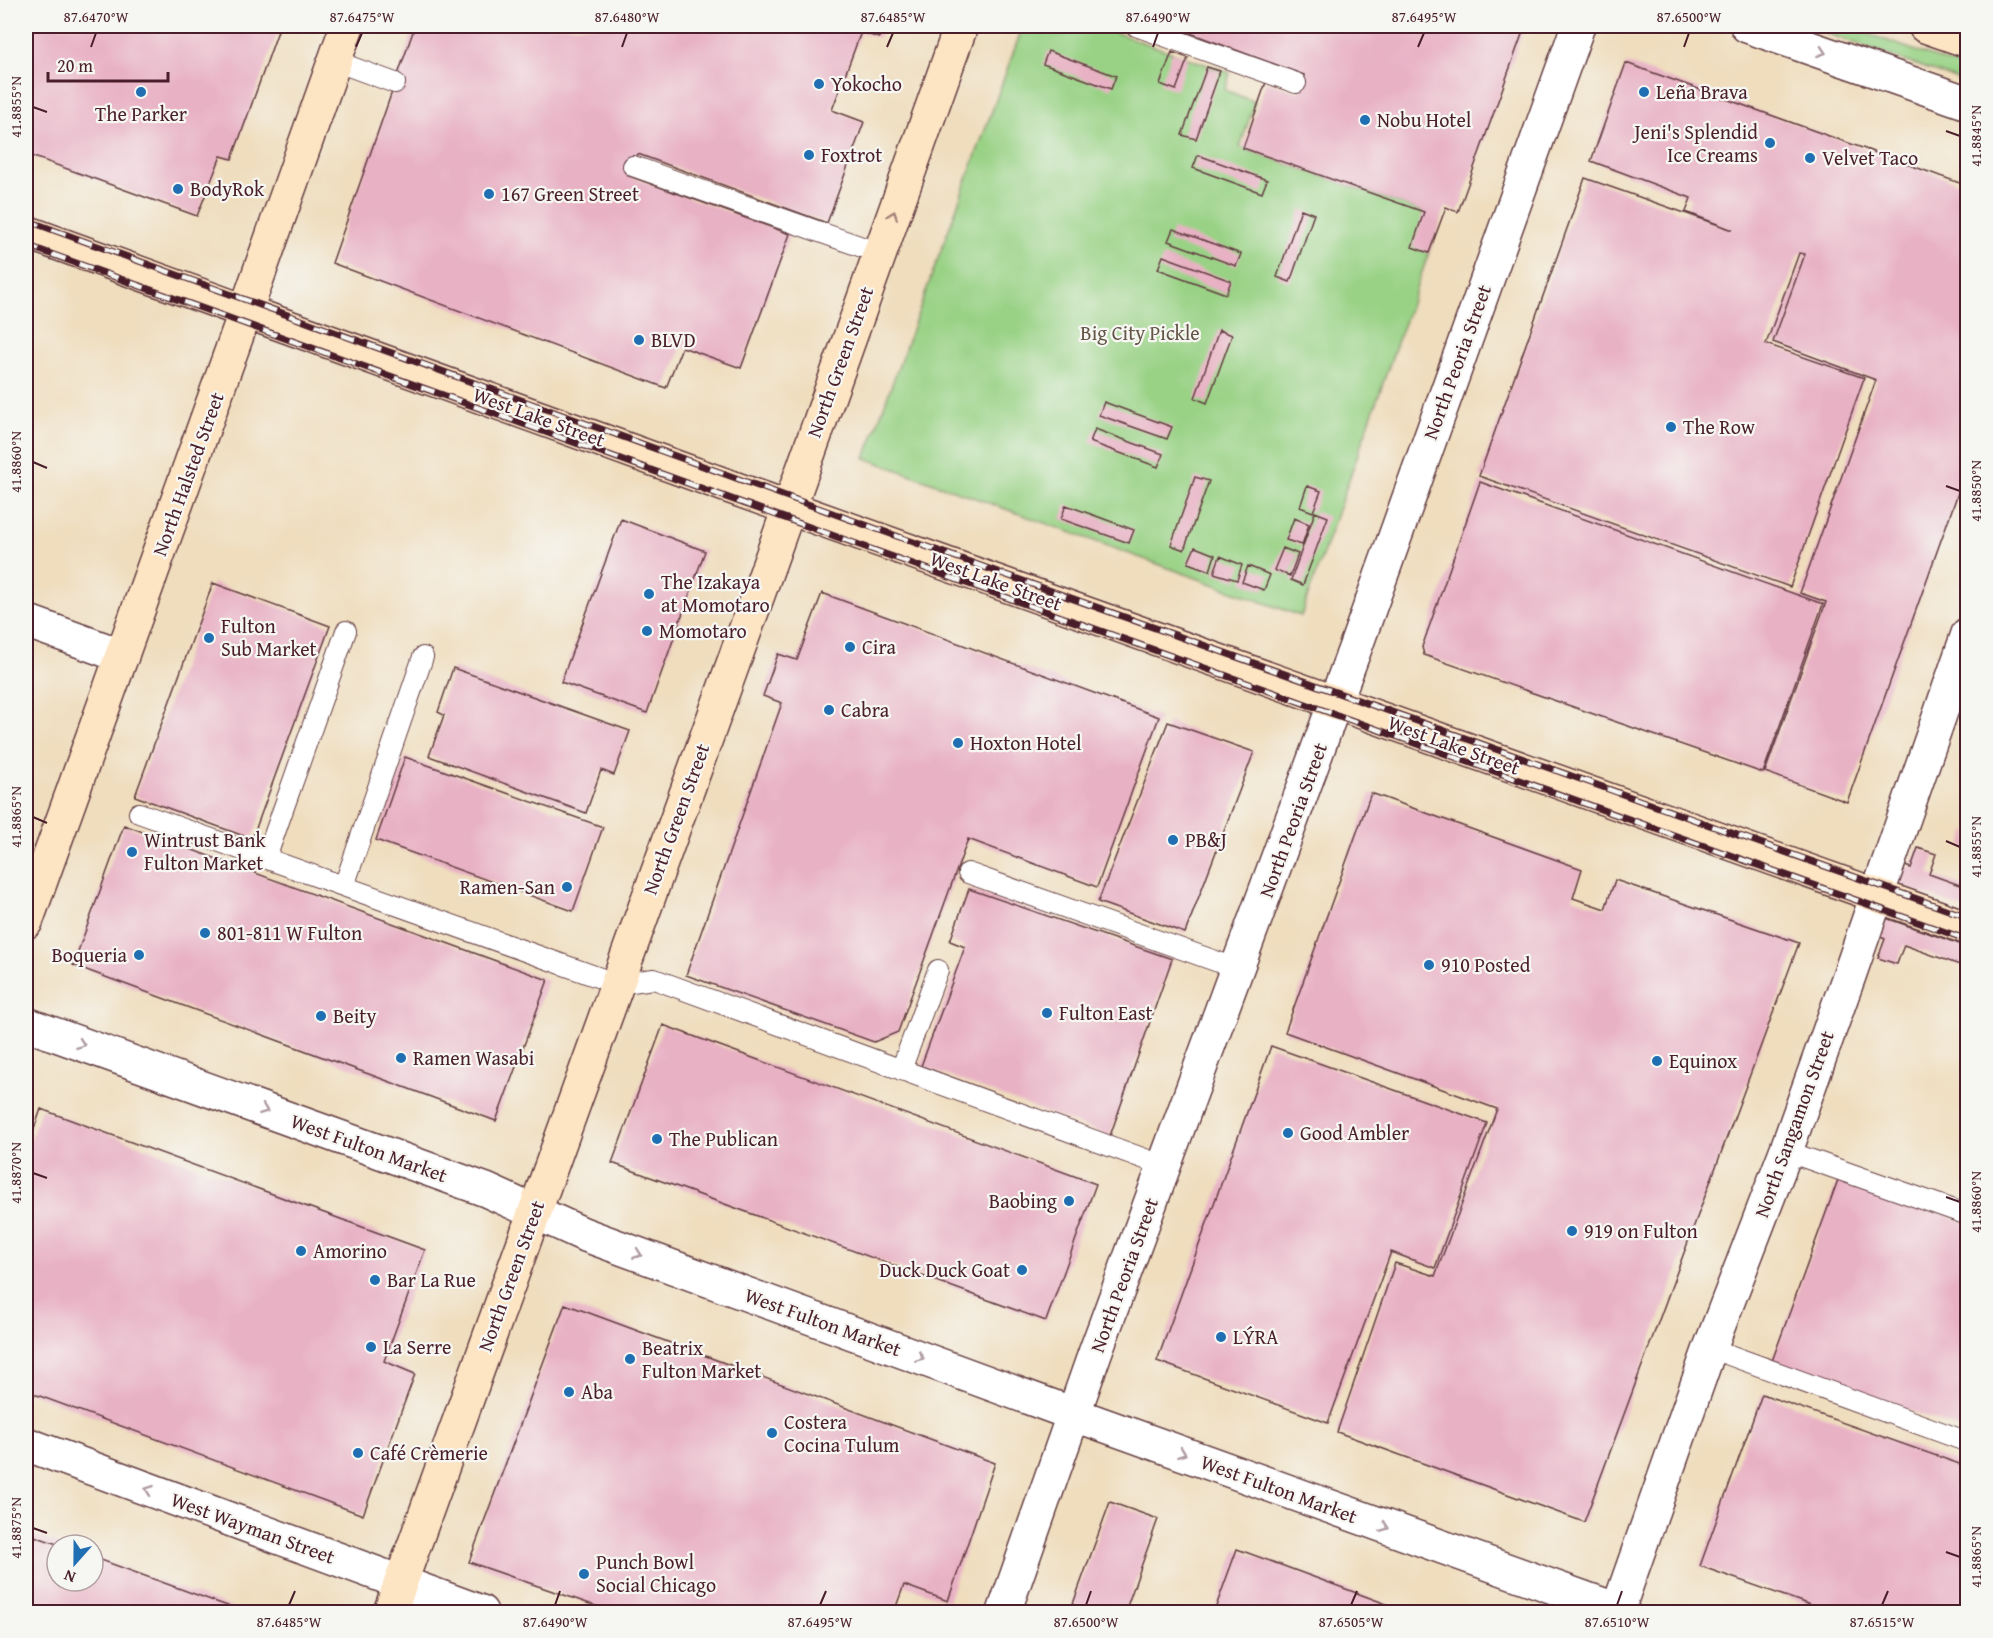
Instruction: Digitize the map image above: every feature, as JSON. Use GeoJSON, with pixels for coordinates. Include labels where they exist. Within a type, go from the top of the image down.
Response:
{"type":"FeatureCollection","features":[{"type":"Feature","properties":{"kind":"main road","name":"North Halsted Street"},"geometry":{"type":"LineString","coordinates":[[26,922],[184,487],[244,311],[347,26]]}},
{"type":"Feature","properties":{"kind":"main road","name":"North Green Street"},"geometry":{"type":"LineString","coordinates":[[395,1598],[961,26]]}},
{"type":"Feature","properties":{"kind":"main road"},"geometry":{"type":"LineString","coordinates":[[1925,26],[1968,41]]}},
{"type":"Feature","properties":{"kind":"main road","name":"West Lake Street"},"geometry":{"type":"LineString","coordinates":[[26,231],[788,507],[1968,928]]}},
{"type":"Feature","properties":{"kind":"street","name":"North Peoria Street"},"geometry":{"type":"LineString","coordinates":[[1004,1612],[1073,1414],[1335,703],[1578,26]]}},
{"type":"Feature","properties":{"kind":"street"},"geometry":{"type":"LineString","coordinates":[[1747,26],[1968,103]]}},
{"type":"Feature","properties":{"kind":"street"},"geometry":{"type":"LineString","coordinates":[[26,621],[122,656]]}},
{"type":"Feature","properties":{"kind":"street","name":"North Sangamon Street"},"geometry":{"type":"LineString","coordinates":[[1619,1612],[1710,1348],[1786,1151],[1968,634]]}},
{"type":"Feature","properties":{"kind":"street","name":"West Fulton Market"},"geometry":{"type":"LineString","coordinates":[[26,1024],[486,1190],[583,1234],[1619,1612]]}},
{"type":"Feature","properties":{"kind":"street","name":"West Wayman Street"},"geometry":{"type":"LineString","coordinates":[[26,1444],[395,1598],[481,1612]]}},
{"type":"Feature","properties":{"kind":"lane"},"geometry":{"type":"LineString","coordinates":[[1136,26],[1296,83]]}},
{"type":"Feature","properties":{"kind":"lane"},"geometry":{"type":"LineString","coordinates":[[335,61],[395,82]]}},
{"type":"Feature","properties":{"kind":"lane"},"geometry":{"type":"LineString","coordinates":[[633,166],[879,253]]}},
{"type":"Feature","properties":{"kind":"lane"},"geometry":{"type":"LineString","coordinates":[[266,858],[346,631]]}},
{"type":"Feature","properties":{"kind":"lane"},"geometry":{"type":"LineString","coordinates":[[344,886],[423,657]]}},
{"type":"Feature","properties":{"kind":"lane"},"geometry":{"type":"LineString","coordinates":[[139,813],[617,984],[654,979],[1164,1166]]}},
{"type":"Feature","properties":{"kind":"lane"},"geometry":{"type":"LineString","coordinates":[[968,873],[1238,969]]}},
{"type":"Feature","properties":{"kind":"lane"},"geometry":{"type":"LineString","coordinates":[[901,1070],[938,970]]}},
{"type":"Feature","properties":{"kind":"lane"},"geometry":{"type":"LineString","coordinates":[[1786,1151],[1968,1215]]}},
{"type":"Feature","properties":{"kind":"lane"},"geometry":{"type":"LineString","coordinates":[[1710,1348],[1968,1442]]}},
{"type":"Feature","properties":{"kind":"green space","name":"Big City Pickle"},"geometry":{"type":"Polygon","coordinates":[[[1023,26],[1097,26],[1230,73],[1225,90],[1255,102],[1240,147],[1441,218],[1301,616],[865,458],[1023,26]]]}},
{"type":"Feature","properties":{"kind":"green space"},"geometry":{"type":"Polygon","coordinates":[[[1806,26],[1846,26],[1967,69],[1967,83],[1806,26]]]}},
{"type":"Feature","properties":{"kind":"building","name":"The Parker"},"geometry":{"type":"Polygon","coordinates":[[[26,26],[268,26],[278,31],[232,159],[221,156],[197,216],[26,154],[26,26]]]}},
{"type":"Feature","properties":{"kind":"building","name":"167 Green Street"},"geometry":{"type":"Polygon","coordinates":[[[415,26],[883,26],[879,38],[861,32],[832,110],[864,122],[827,223],[638,154],[629,176],[790,234],[741,368],[682,347],[666,388],[332,263],[415,26]]]}},
{"type":"Feature","properties":{"kind":"building","name":"Nobu Hotel"},"geometry":{"type":"Polygon","coordinates":[[[1171,26],[1525,26],[1458,212],[1446,207],[1429,253],[1412,247],[1424,212],[1243,148],[1266,82],[1298,92],[1304,75],[1171,26]]]}},
{"type":"Feature","properties":{"kind":"building"},"geometry":{"type":"Polygon","coordinates":[[[1048,51],[1116,76],[1111,89],[1043,64],[1048,51]]]}},
{"type":"Feature","properties":{"kind":"building"},"geometry":{"type":"Polygon","coordinates":[[[1172,52],[1188,58],[1176,90],[1160,84],[1172,52]]]}},
{"type":"Feature","properties":{"kind":"building"},"geometry":{"type":"Polygon","coordinates":[[[1626,63],[1968,186],[1968,465],[1847,802],[1765,772],[1826,602],[1800,593],[1876,380],[1773,342],[1805,254],[1799,253],[1766,344],[1864,378],[1790,587],[1479,476],[1585,178],[1733,230],[1686,212],[1691,198],[1591,161],[1626,63]]]}},
{"type":"Feature","properties":{"kind":"building"},"geometry":{"type":"Polygon","coordinates":[[[1207,67],[1220,71],[1196,139],[1182,135],[1207,67]]]}},
{"type":"Feature","properties":{"kind":"building"},"geometry":{"type":"Polygon","coordinates":[[[1198,155],[1267,180],[1262,193],[1193,168],[1198,155]]]}},
{"type":"Feature","properties":{"kind":"building"},"geometry":{"type":"Polygon","coordinates":[[[1301,209],[1314,214],[1290,282],[1277,277],[1301,209]]]}},
{"type":"Feature","properties":{"kind":"building"},"geometry":{"type":"Polygon","coordinates":[[[1173,229],[1241,254],[1236,266],[1168,241],[1173,229]]]}},
{"type":"Feature","properties":{"kind":"building"},"geometry":{"type":"Polygon","coordinates":[[[1163,256],[1231,281],[1226,294],[1158,269],[1163,256]]]}},
{"type":"Feature","properties":{"kind":"building"},"geometry":{"type":"Polygon","coordinates":[[[1219,330],[1232,335],[1207,403],[1195,398],[1219,330]]]}},
{"type":"Feature","properties":{"kind":"building"},"geometry":{"type":"Polygon","coordinates":[[[1104,402],[1172,427],[1167,439],[1099,415],[1104,402]]]}},
{"type":"Feature","properties":{"kind":"building"},"geometry":{"type":"Polygon","coordinates":[[[1095,429],[1163,454],[1158,467],[1090,442],[1095,429]]]}},
{"type":"Feature","properties":{"kind":"building"},"geometry":{"type":"Polygon","coordinates":[[[1195,477],[1209,481],[1184,550],[1171,545],[1195,477]]]}},
{"type":"Feature","properties":{"kind":"building"},"geometry":{"type":"Polygon","coordinates":[[[1480,482],[1823,604],[1763,773],[1424,655],[1422,647],[1480,482]]]}},
{"type":"Feature","properties":{"kind":"building"},"geometry":{"type":"Polygon","coordinates":[[[1307,486],[1321,491],[1313,512],[1300,507],[1307,486]]]}},
{"type":"Feature","properties":{"kind":"building"},"geometry":{"type":"Polygon","coordinates":[[[1066,505],[1134,530],[1129,543],[1061,519],[1066,505]]]}},
{"type":"Feature","properties":{"kind":"building"},"geometry":{"type":"Polygon","coordinates":[[[1315,512],[1328,517],[1303,585],[1291,580],[1315,512]]]}},
{"type":"Feature","properties":{"kind":"building"},"geometry":{"type":"Polygon","coordinates":[[[1294,518],[1309,524],[1302,545],[1286,540],[1294,518]]]}},
{"type":"Feature","properties":{"kind":"building"},"geometry":{"type":"Polygon","coordinates":[[[621,519],[705,551],[647,713],[561,682],[621,519]]]}},
{"type":"Feature","properties":{"kind":"building"},"geometry":{"type":"Polygon","coordinates":[[[1195,547],[1215,555],[1210,571],[1188,563],[1195,547]]]}},
{"type":"Feature","properties":{"kind":"building"},"geometry":{"type":"Polygon","coordinates":[[[1283,548],[1298,554],[1290,576],[1274,570],[1283,548]]]}},
{"type":"Feature","properties":{"kind":"building"},"geometry":{"type":"Polygon","coordinates":[[[1220,556],[1242,565],[1237,580],[1214,573],[1220,556]]]}},
{"type":"Feature","properties":{"kind":"building"},"geometry":{"type":"Polygon","coordinates":[[[1248,566],[1270,575],[1264,590],[1242,582],[1248,566]]]}},
{"type":"Feature","properties":{"kind":"building"},"geometry":{"type":"Polygon","coordinates":[[[213,583],[330,626],[252,839],[135,796],[213,583]]]}},
{"type":"Feature","properties":{"kind":"building"},"geometry":{"type":"Polygon","coordinates":[[[822,593],[1159,717],[1097,887],[968,839],[898,1032],[874,1042],[686,975],[782,703],[763,696],[778,654],[797,660],[822,593]]]}},
{"type":"Feature","properties":{"kind":"building"},"geometry":{"type":"Polygon","coordinates":[[[453,668],[630,731],[614,775],[601,770],[586,813],[429,756],[444,715],[438,712],[453,668]]]}},
{"type":"Feature","properties":{"kind":"building"},"geometry":{"type":"Polygon","coordinates":[[[1168,722],[1254,752],[1185,933],[1098,902],[1168,722]]]}},
{"type":"Feature","properties":{"kind":"building"},"geometry":{"type":"Polygon","coordinates":[[[405,757],[603,827],[573,911],[376,840],[405,757]]]}},
{"type":"Feature","properties":{"kind":"building","name":"919 on Fulton"},"geometry":{"type":"Polygon","coordinates":[[[1371,793],[1582,869],[1573,898],[1605,909],[1615,880],[1799,943],[1584,1522],[1337,1432],[1395,1263],[1435,1276],[1497,1109],[1285,1032],[1371,793]]]}},
{"type":"Feature","properties":{"kind":"building"},"geometry":{"type":"Polygon","coordinates":[[[124,825],[548,980],[496,1121],[73,965],[124,825]]]}},
{"type":"Feature","properties":{"kind":"building"},"geometry":{"type":"Polygon","coordinates":[[[1968,831],[1968,849],[1961,847],[1968,831]]]}},
{"type":"Feature","properties":{"kind":"building"},"geometry":{"type":"Polygon","coordinates":[[[1918,848],[1936,854],[1929,874],[1968,888],[1968,910],[1895,884],[1902,865],[1911,868],[1918,848]]]}},
{"type":"Feature","properties":{"kind":"building","name":"Fulton East"},"geometry":{"type":"Polygon","coordinates":[[[969,889],[1172,959],[1110,1136],[921,1066],[965,947],[950,941],[969,889]]]}},
{"type":"Feature","properties":{"kind":"building"},"geometry":{"type":"Polygon","coordinates":[[[1883,917],[1968,947],[1968,968],[1904,945],[1897,964],[1878,958],[1885,939],[1876,935],[1883,917]]]}},
{"type":"Feature","properties":{"kind":"building"},"geometry":{"type":"Polygon","coordinates":[[[663,1025],[1096,1184],[1046,1321],[612,1163],[663,1025]]]}},
{"type":"Feature","properties":{"kind":"building"},"geometry":{"type":"Polygon","coordinates":[[[1271,1046],[1487,1123],[1435,1268],[1391,1252],[1328,1423],[1157,1361],[1271,1046]]]}},
{"type":"Feature","properties":{"kind":"building"},"geometry":{"type":"Polygon","coordinates":[[[41,1109],[425,1250],[384,1361],[415,1374],[363,1515],[26,1391],[26,1152],[41,1109]]]}},
{"type":"Feature","properties":{"kind":"building"},"geometry":{"type":"Polygon","coordinates":[[[1839,1177],[1968,1223],[1968,1432],[1772,1361],[1839,1177]]]}},
{"type":"Feature","properties":{"kind":"building"},"geometry":{"type":"Polygon","coordinates":[[[565,1304],[995,1463],[948,1601],[904,1585],[894,1612],[613,1612],[469,1562],[565,1304]]]}},
{"type":"Feature","properties":{"kind":"building"},"geometry":{"type":"Polygon","coordinates":[[[1762,1394],[1968,1467],[1968,1612],[1830,1612],[1700,1566],[1762,1394]]]}},
{"type":"Feature","properties":{"kind":"building"},"geometry":{"type":"Polygon","coordinates":[[[1110,1502],[1158,1519],[1125,1612],[1070,1612],[1110,1502]]]}},
{"type":"Feature","properties":{"kind":"building"},"geometry":{"type":"Polygon","coordinates":[[[26,1533],[45,1540],[45,1593],[105,1593],[105,1561],[244,1612],[26,1612],[26,1533]]]}},
{"type":"Feature","properties":{"kind":"building"},"geometry":{"type":"Polygon","coordinates":[[[1237,1549],[1281,1565],[1408,1612],[1214,1612],[1237,1549]]]}},
{"type":"Feature","properties":{"kind":"railway"},"geometry":{"type":"LineString","coordinates":[[26,220],[846,518],[1968,917]]}},
{"type":"Feature","properties":{"kind":"railway"},"geometry":{"type":"LineString","coordinates":[[26,245],[1968,940]]}},
{"type":"Feature","properties":{"kind":"place","name":"Yokocho"},"geometry":{"type":"Point","coordinates":[819,84]}},
{"type":"Feature","properties":{"kind":"place","name":"The Parker"},"geometry":{"type":"Point","coordinates":[141,92]}},
{"type":"Feature","properties":{"kind":"place","name":"Leña Brava"},"geometry":{"type":"Point","coordinates":[1644,92]}},
{"type":"Feature","properties":{"kind":"place","name":"Nobu Hotel"},"geometry":{"type":"Point","coordinates":[1365,120]}},
{"type":"Feature","properties":{"kind":"place","name":"Jeni's Splendid Ice Creams"},"geometry":{"type":"Point","coordinates":[1770,143]}},
{"type":"Feature","properties":{"kind":"place","name":"Foxtrot"},"geometry":{"type":"Point","coordinates":[809,155]}},
{"type":"Feature","properties":{"kind":"place","name":"Velvet Taco"},"geometry":{"type":"Point","coordinates":[1810,158]}},
{"type":"Feature","properties":{"kind":"place","name":"BodyRok"},"geometry":{"type":"Point","coordinates":[178,189]}},
{"type":"Feature","properties":{"kind":"place","name":"167 Green Street"},"geometry":{"type":"Point","coordinates":[489,194]}},
{"type":"Feature","properties":{"kind":"place","name":"BLVD"},"geometry":{"type":"Point","coordinates":[639,340]}},
{"type":"Feature","properties":{"kind":"place","name":"The Row"},"geometry":{"type":"Point","coordinates":[1671,427]}},
{"type":"Feature","properties":{"kind":"place","name":"The Izakaya at Momotaro"},"geometry":{"type":"Point","coordinates":[649,594]}},
{"type":"Feature","properties":{"kind":"place","name":"Momotaro"},"geometry":{"type":"Point","coordinates":[647,631]}},
{"type":"Feature","properties":{"kind":"place","name":"Fulton Sub Market"},"geometry":{"type":"Point","coordinates":[209,638]}},
{"type":"Feature","properties":{"kind":"place","name":"Cira"},"geometry":{"type":"Point","coordinates":[850,647]}},
{"type":"Feature","properties":{"kind":"place","name":"Cabra"},"geometry":{"type":"Point","coordinates":[829,710]}},
{"type":"Feature","properties":{"kind":"place","name":"Hoxton Hotel"},"geometry":{"type":"Point","coordinates":[958,743]}},
{"type":"Feature","properties":{"kind":"place","name":"PB&J"},"geometry":{"type":"Point","coordinates":[1173,840]}},
{"type":"Feature","properties":{"kind":"place","name":"Wintrust Bank Fulton Market"},"geometry":{"type":"Point","coordinates":[132,852]}},
{"type":"Feature","properties":{"kind":"place","name":"Ramen-San"},"geometry":{"type":"Point","coordinates":[567,887]}},
{"type":"Feature","properties":{"kind":"place","name":"801-811 W Fulton"},"geometry":{"type":"Point","coordinates":[205,933]}},
{"type":"Feature","properties":{"kind":"place","name":"Boqueria"},"geometry":{"type":"Point","coordinates":[139,955]}},
{"type":"Feature","properties":{"kind":"place","name":"910 Posted"},"geometry":{"type":"Point","coordinates":[1429,965]}},
{"type":"Feature","properties":{"kind":"place","name":"Fulton East"},"geometry":{"type":"Point","coordinates":[1047,1013]}},
{"type":"Feature","properties":{"kind":"place","name":"Beity"},"geometry":{"type":"Point","coordinates":[321,1016]}},
{"type":"Feature","properties":{"kind":"place","name":"Ramen Wasabi"},"geometry":{"type":"Point","coordinates":[401,1058]}},
{"type":"Feature","properties":{"kind":"place","name":"Equinox"},"geometry":{"type":"Point","coordinates":[1657,1061]}},
{"type":"Feature","properties":{"kind":"place","name":"Good Ambler"},"geometry":{"type":"Point","coordinates":[1288,1133]}},
{"type":"Feature","properties":{"kind":"place","name":"The Publican"},"geometry":{"type":"Point","coordinates":[657,1139]}},
{"type":"Feature","properties":{"kind":"place","name":"Baobing"},"geometry":{"type":"Point","coordinates":[1069,1201]}},
{"type":"Feature","properties":{"kind":"place","name":"919 on Fulton"},"geometry":{"type":"Point","coordinates":[1572,1231]}},
{"type":"Feature","properties":{"kind":"place","name":"Amorino"},"geometry":{"type":"Point","coordinates":[301,1251]}},
{"type":"Feature","properties":{"kind":"place","name":"Duck Duck Goat"},"geometry":{"type":"Point","coordinates":[1022,1270]}},
{"type":"Feature","properties":{"kind":"place","name":"Bar La Rue"},"geometry":{"type":"Point","coordinates":[375,1280]}},
{"type":"Feature","properties":{"kind":"place","name":"LÝRA"},"geometry":{"type":"Point","coordinates":[1221,1337]}},
{"type":"Feature","properties":{"kind":"place","name":"La Serre"},"geometry":{"type":"Point","coordinates":[371,1347]}},
{"type":"Feature","properties":{"kind":"place","name":"Beatrix Fulton Market"},"geometry":{"type":"Point","coordinates":[630,1359]}},
{"type":"Feature","properties":{"kind":"place","name":"Aba"},"geometry":{"type":"Point","coordinates":[569,1392]}},
{"type":"Feature","properties":{"kind":"place","name":"Costera Cocina Tulum"},"geometry":{"type":"Point","coordinates":[772,1433]}},
{"type":"Feature","properties":{"kind":"place","name":"Café Crèmerie"},"geometry":{"type":"Point","coordinates":[358,1453]}},
{"type":"Feature","properties":{"kind":"place","name":"Punch Bowl Social Chicago"},"geometry":{"type":"Point","coordinates":[584,1574]}}]}
